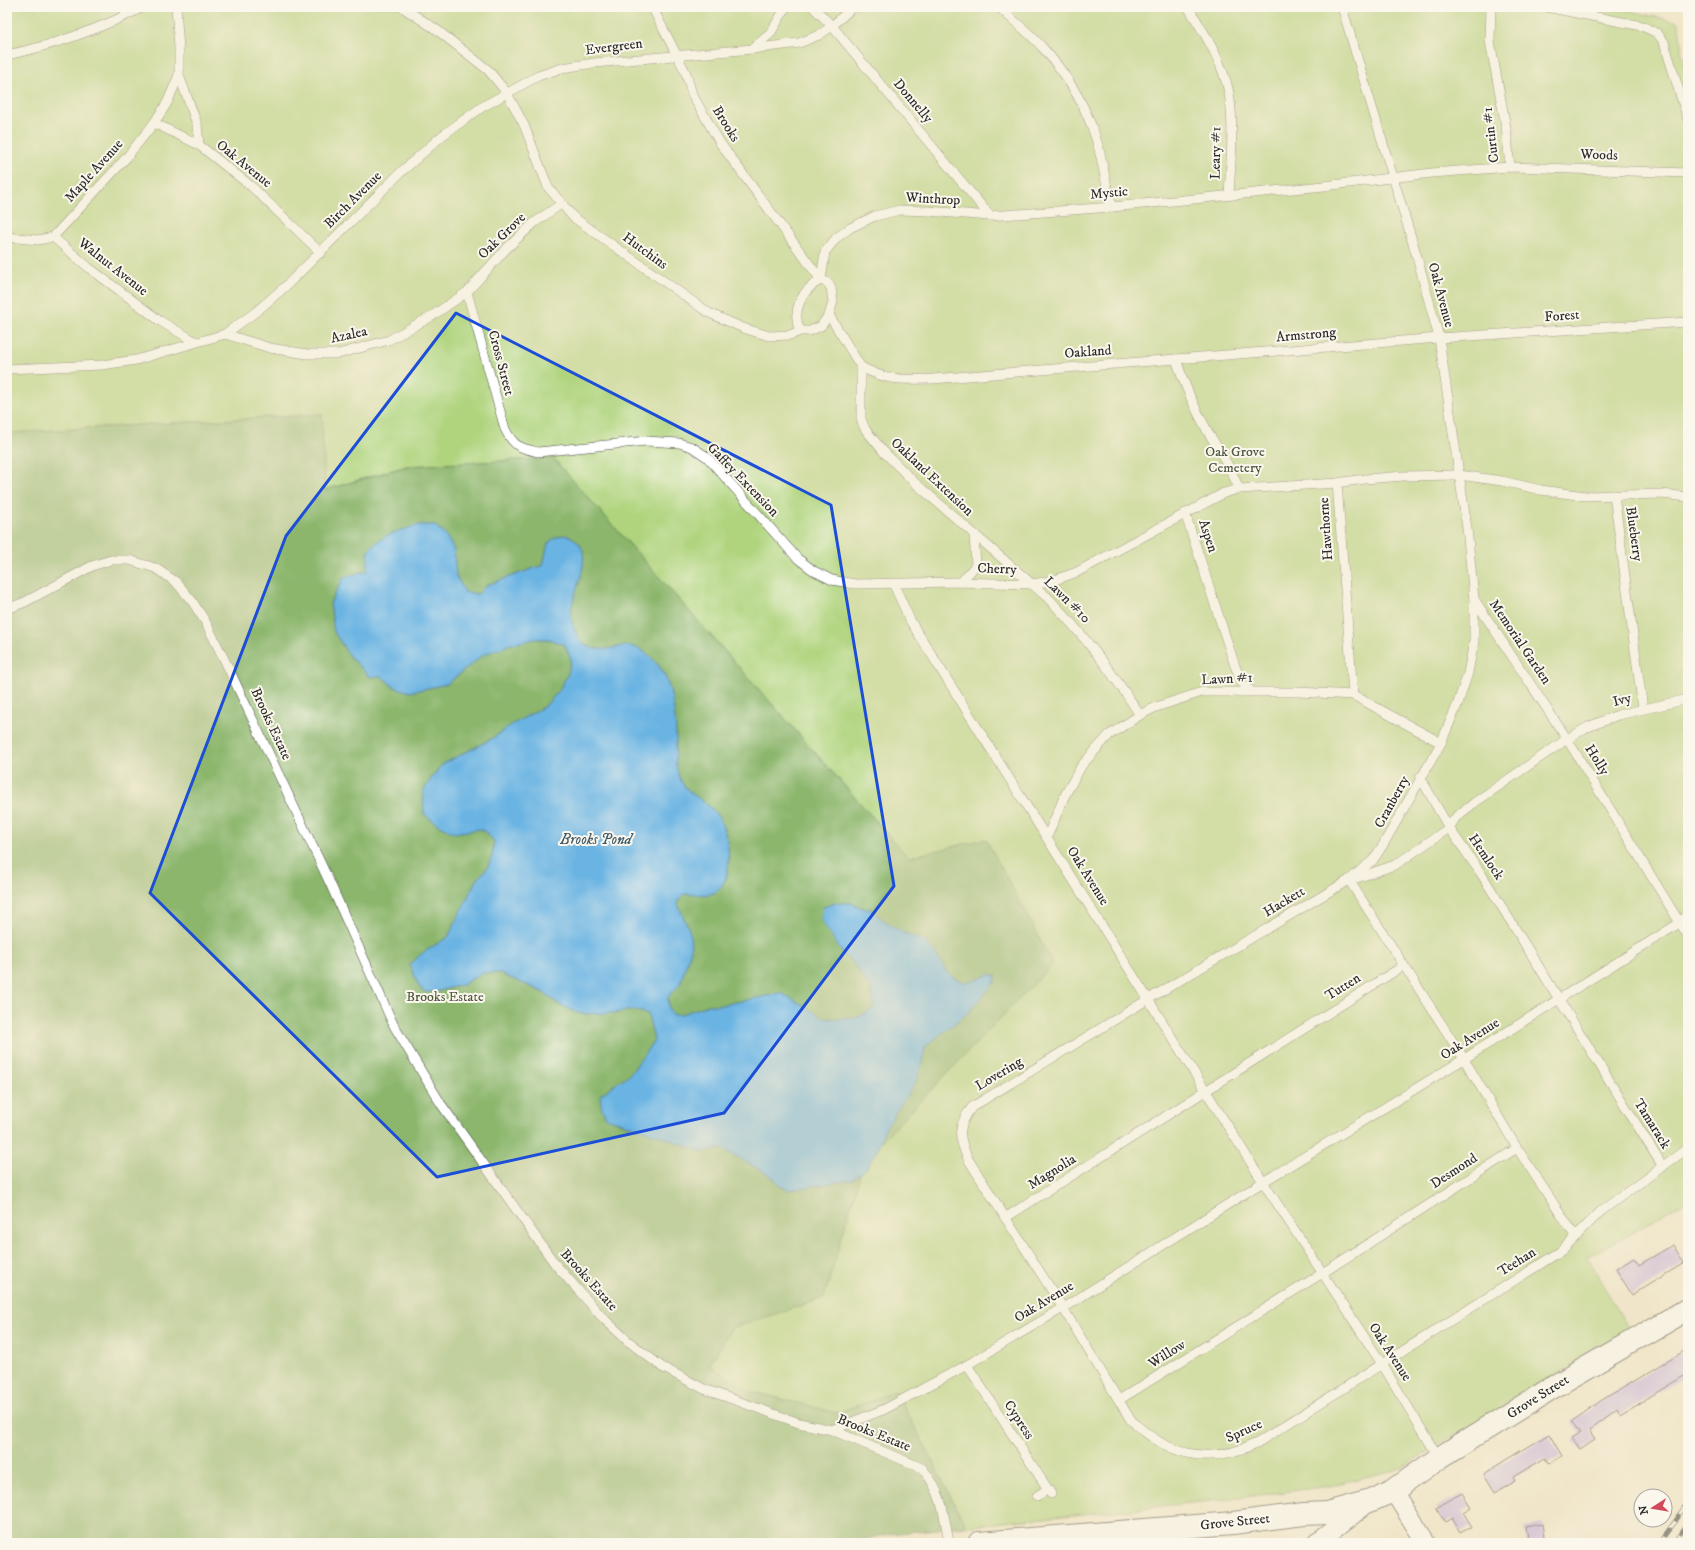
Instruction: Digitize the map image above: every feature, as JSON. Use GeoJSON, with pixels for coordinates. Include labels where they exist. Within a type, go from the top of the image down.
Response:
{"type":"FeatureCollection","features":[{"type":"Feature","properties":{"kind":"street","name":"Grove Street"},"geometry":{"type":"LineString","coordinates":[[979,1543],[1233,1523],[1304,1514],[1326,1513],[1370,1501],[1392,1491],[1439,1458],[1555,1386],[1688,1309]]}},
{"type":"Feature","properties":{"kind":"street"},"geometry":{"type":"LineString","coordinates":[[1392,1491],[1426,1543]]}},
{"type":"Feature","properties":{"kind":"street","name":"Grove Street"},"geometry":{"type":"LineString","coordinates":[[1317,1543],[1370,1501]]}},
{"type":"Feature","properties":{"kind":"lane"},"geometry":{"type":"LineString","coordinates":[[7,55],[62,40],[96,28],[143,7]]}},
{"type":"Feature","properties":{"kind":"lane","name":"Oak Avenue"},"geometry":{"type":"LineString","coordinates":[[176,7],[179,75],[197,124],[199,145],[252,187],[321,253]]}},
{"type":"Feature","properties":{"kind":"lane","name":"Hutchins"},"geometry":{"type":"LineString","coordinates":[[402,7],[437,30],[488,70],[507,93],[524,124],[548,187],[573,217],[709,313],[743,328],[769,336],[790,335],[800,331],[810,331],[821,326],[829,315]]}},
{"type":"Feature","properties":{"kind":"lane"},"geometry":{"type":"LineString","coordinates":[[652,7],[677,55],[752,49],[799,43],[819,35],[832,26],[853,7]]}},
{"type":"Feature","properties":{"kind":"lane"},"geometry":{"type":"LineString","coordinates":[[752,49],[770,34],[786,7]]}},
{"type":"Feature","properties":{"kind":"lane","name":"Donnelly"},"geometry":{"type":"LineString","coordinates":[[813,7],[832,26],[990,216]]}},
{"type":"Feature","properties":{"kind":"lane"},"geometry":{"type":"LineString","coordinates":[[999,7],[1041,45],[1061,69],[1079,99],[1094,130],[1102,160],[1106,188],[1112,207]]}},
{"type":"Feature","properties":{"kind":"lane","name":"Leary #1"},"geometry":{"type":"LineString","coordinates":[[1188,7],[1220,64],[1226,79],[1231,118],[1229,194],[1392,178]]}},
{"type":"Feature","properties":{"kind":"lane","name":"Oak Avenue"},"geometry":{"type":"LineString","coordinates":[[1342,7],[1439,338],[1467,528],[1474,599]]}},
{"type":"Feature","properties":{"kind":"lane","name":"Curtin #1"},"geometry":{"type":"LineString","coordinates":[[1392,178],[1432,173],[1510,168],[1506,127],[1490,41],[1491,7]]}},
{"type":"Feature","properties":{"kind":"lane"},"geometry":{"type":"LineString","coordinates":[[1546,7],[1642,26],[1657,33],[1664,42],[1688,120]]}},
{"type":"Feature","properties":{"kind":"lane","name":"Evergreen"},"geometry":{"type":"LineString","coordinates":[[507,93],[538,76],[562,68],[594,63],[677,55]]}},
{"type":"Feature","properties":{"kind":"lane","name":"Brooks"},"geometry":{"type":"LineString","coordinates":[[677,55],[686,74],[692,94],[720,143],[822,280]]}},
{"type":"Feature","properties":{"kind":"lane","name":"Maple Avenue"},"geometry":{"type":"LineString","coordinates":[[53,237],[127,157],[154,123],[167,103],[179,75]]}},
{"type":"Feature","properties":{"kind":"lane","name":"Birch Avenue"},"geometry":{"type":"LineString","coordinates":[[225,334],[257,311],[287,285],[321,253],[401,172],[443,135],[507,93]]}},
{"type":"Feature","properties":{"kind":"lane"},"geometry":{"type":"LineString","coordinates":[[154,123],[199,145]]}},
{"type":"Feature","properties":{"kind":"lane","name":"Woods"},"geometry":{"type":"LineString","coordinates":[[1510,168],[1688,173]]}},
{"type":"Feature","properties":{"kind":"lane","name":"Mystic"},"geometry":{"type":"LineString","coordinates":[[990,216],[1112,207],[1229,194]]}},
{"type":"Feature","properties":{"kind":"lane","name":"Oak Grove"},"geometry":{"type":"LineString","coordinates":[[467,292],[505,250],[534,223],[561,204]]}},
{"type":"Feature","properties":{"kind":"lane","name":"Winthrop"},"geometry":{"type":"LineString","coordinates":[[822,280],[825,252],[850,228],[875,216],[900,210],[990,216]]}},
{"type":"Feature","properties":{"kind":"lane"},"geometry":{"type":"LineString","coordinates":[[7,237],[38,240],[53,237]]}},
{"type":"Feature","properties":{"kind":"lane","name":"Walnut Avenue"},"geometry":{"type":"LineString","coordinates":[[53,237],[88,267],[160,321],[196,342]]}},
{"type":"Feature","properties":{"kind":"lane"},"geometry":{"type":"LineString","coordinates":[[800,331],[797,324],[796,309],[806,292],[813,284],[822,280],[828,283],[833,295],[833,302],[829,315],[860,367]]}},
{"type":"Feature","properties":{"kind":"lane","name":"Azalea"},"geometry":{"type":"LineString","coordinates":[[225,334],[270,348],[299,353],[338,354],[389,340],[432,316],[467,292]]}},
{"type":"Feature","properties":{"kind":"lane","name":"Cross Street"},"geometry":{"type":"LineString","coordinates":[[467,292],[505,429],[511,441]]}},
{"type":"Feature","properties":{"kind":"lane","name":"Forest"},"geometry":{"type":"LineString","coordinates":[[1439,338],[1688,322]]}},
{"type":"Feature","properties":{"kind":"lane"},"geometry":{"type":"LineString","coordinates":[[7,369],[102,365],[136,360],[225,334]]}},
{"type":"Feature","properties":{"kind":"lane","name":"Armstrong"},"geometry":{"type":"LineString","coordinates":[[1176,359],[1439,338]]}},
{"type":"Feature","properties":{"kind":"lane"},"geometry":{"type":"LineString","coordinates":[[1176,359],[1185,386],[1208,432],[1233,471],[1239,489]]}},
{"type":"Feature","properties":{"kind":"lane","name":"Oakland"},"geometry":{"type":"LineString","coordinates":[[860,367],[878,376],[894,380],[933,379],[1176,359]]}},
{"type":"Feature","properties":{"kind":"lane","name":"Oakland Extension"},"geometry":{"type":"LineString","coordinates":[[860,367],[861,419],[865,429],[883,451],[914,482],[1031,584]]}},
{"type":"Feature","properties":{"kind":"lane","name":"Gaffey Extension"},"geometry":{"type":"LineString","coordinates":[[511,441],[522,448],[538,452],[646,441],[679,443],[692,447],[707,458],[797,558],[814,571],[832,580],[856,584],[893,583]]}},
{"type":"Feature","properties":{"kind":"lane","name":"Hawthorne"},"geometry":{"type":"LineString","coordinates":[[1353,695],[1337,483],[1404,476],[1459,475]]}},
{"type":"Feature","properties":{"kind":"lane","name":"Blueberry"},"geometry":{"type":"LineString","coordinates":[[1459,475],[1502,481],[1541,490],[1585,496],[1614,495],[1643,709]]}},
{"type":"Feature","properties":{"kind":"lane","name":"Aspen"},"geometry":{"type":"LineString","coordinates":[[1251,691],[1242,683],[1235,666],[1185,513],[1224,493],[1239,489],[1337,483]]}},
{"type":"Feature","properties":{"kind":"lane"},"geometry":{"type":"LineString","coordinates":[[1614,495],[1661,494],[1688,497]]}},
{"type":"Feature","properties":{"kind":"lane","name":"Lawn #10"},"geometry":{"type":"LineString","coordinates":[[1031,584],[1052,581],[1077,572],[1185,513]]}},
{"type":"Feature","properties":{"kind":"lane","name":"Cherry"},"geometry":{"type":"LineString","coordinates":[[961,582],[976,565],[974,535]]}},
{"type":"Feature","properties":{"kind":"lane","name":"Brooks Estate"},"geometry":{"type":"LineString","coordinates":[[7,609],[25,602],[92,566],[111,560],[129,560],[155,568],[176,582],[192,601],[205,621],[227,665],[329,881],[394,1026],[441,1104],[555,1264],[603,1318],[628,1341],[662,1367],[704,1389],[799,1423],[832,1430],[922,1468],[931,1479],[939,1495],[949,1543]]}},
{"type":"Feature","properties":{"kind":"lane","name":"Cherry"},"geometry":{"type":"LineString","coordinates":[[893,583],[961,582],[1031,584]]}},
{"type":"Feature","properties":{"kind":"lane","name":"Oak Avenue"},"geometry":{"type":"LineString","coordinates":[[893,583],[911,622],[1204,1092],[1321,1274],[1382,1364],[1439,1458]]}},
{"type":"Feature","properties":{"kind":"lane","name":"Lawn #10"},"geometry":{"type":"LineString","coordinates":[[1031,584],[1048,598],[1091,645],[1117,679],[1140,715]]}},
{"type":"Feature","properties":{"kind":"lane","name":"Memorial Garden"},"geometry":{"type":"LineString","coordinates":[[1474,599],[1567,739]]}},
{"type":"Feature","properties":{"kind":"lane","name":"Memorial Garden"},"geometry":{"type":"LineString","coordinates":[[1420,777],[1441,743],[1458,703],[1468,673],[1474,641],[1474,599]]}},
{"type":"Feature","properties":{"kind":"lane","name":"Lawn #1"},"geometry":{"type":"LineString","coordinates":[[1047,838],[1065,795],[1082,765],[1109,735],[1140,715],[1156,707],[1202,692],[1251,691],[1353,695],[1441,743]]}},
{"type":"Feature","properties":{"kind":"lane","name":"Ivy"},"geometry":{"type":"LineString","coordinates":[[1567,739],[1588,727],[1618,715],[1688,699]]}},
{"type":"Feature","properties":{"kind":"lane","name":"Holly"},"geometry":{"type":"LineString","coordinates":[[1450,828],[1456,817],[1474,803],[1567,739],[1681,922],[1688,936]]}},
{"type":"Feature","properties":{"kind":"lane","name":"Cranberry"},"geometry":{"type":"LineString","coordinates":[[1420,777],[1450,828]]}},
{"type":"Feature","properties":{"kind":"lane","name":"Cranberry"},"geometry":{"type":"LineString","coordinates":[[1348,880],[1373,860],[1420,777]]}},
{"type":"Feature","properties":{"kind":"lane","name":"Hemlock"},"geometry":{"type":"LineString","coordinates":[[1348,880],[1395,865],[1450,828],[1482,875],[1560,999]]}},
{"type":"Feature","properties":{"kind":"lane"},"geometry":{"type":"LineString","coordinates":[[1348,880],[1464,1060],[1517,1148],[1575,1236]]}},
{"type":"Feature","properties":{"kind":"lane","name":"Hackett"},"geometry":{"type":"LineString","coordinates":[[1147,1000],[1348,880]]}},
{"type":"Feature","properties":{"kind":"lane","name":"Oak Avenue"},"geometry":{"type":"LineString","coordinates":[[832,1430],[885,1408],[967,1365],[1063,1308],[1263,1182],[1464,1060],[1681,922],[1688,912]]}},
{"type":"Feature","properties":{"kind":"lane","name":"Tutten"},"geometry":{"type":"LineString","coordinates":[[1204,1092],[1403,966]]}},
{"type":"Feature","properties":{"kind":"lane","name":"Tamarack"},"geometry":{"type":"LineString","coordinates":[[1560,999],[1663,1168],[1601,1211],[1575,1236]]}},
{"type":"Feature","properties":{"kind":"lane","name":"Lovering"},"geometry":{"type":"LineString","coordinates":[[1005,1218],[962,1146],[960,1131],[964,1118],[972,1107],[1147,1000]]}},
{"type":"Feature","properties":{"kind":"lane","name":"Magnolia"},"geometry":{"type":"LineString","coordinates":[[1005,1218],[1204,1092]]}},
{"type":"Feature","properties":{"kind":"lane","name":"Desmond"},"geometry":{"type":"LineString","coordinates":[[1321,1274],[1517,1148]]}},
{"type":"Feature","properties":{"kind":"lane"},"geometry":{"type":"LineString","coordinates":[[1663,1168],[1688,1148]]}},
{"type":"Feature","properties":{"kind":"lane"},"geometry":{"type":"LineString","coordinates":[[1005,1218],[1063,1308],[1119,1400]]}},
{"type":"Feature","properties":{"kind":"lane","name":"Teehan"},"geometry":{"type":"LineString","coordinates":[[1382,1364],[1561,1251],[1575,1236]]}},
{"type":"Feature","properties":{"kind":"lane","name":"Willow"},"geometry":{"type":"LineString","coordinates":[[1119,1400],[1321,1274]]}},
{"type":"Feature","properties":{"kind":"lane","name":"Spruce"},"geometry":{"type":"LineString","coordinates":[[1119,1400],[1130,1418],[1145,1433],[1167,1446],[1193,1454],[1219,1456],[1239,1451],[1257,1443],[1382,1364]]}},
{"type":"Feature","properties":{"kind":"lane","name":"Cypress"},"geometry":{"type":"LineString","coordinates":[[967,1365],[1049,1492],[1037,1496]]}},
{"type":"Feature","properties":{"kind":"highlighted area"},"geometry":{"type":"Polygon","coordinates":[[[456,313],[831,505],[894,886],[724,1113],[437,1177],[150,893],[286,536],[456,313]]]}},
{"type":"Feature","properties":{"kind":"green space","name":"Oak Grove Cemetery"},"geometry":{"type":"Polygon","coordinates":[[[7,7],[1612,7],[1679,22],[1682,56],[1688,80],[1688,1200],[1587,1258],[1629,1329],[1401,1468],[1330,1486],[1230,1499],[966,1526],[896,1391],[837,1413],[749,1391],[709,1365],[732,1328],[824,1298],[908,858],[553,459],[407,466],[325,490],[321,414],[7,433],[7,7]]]}},
{"type":"Feature","properties":{"kind":"green space","name":"Brooks Estate"},"geometry":{"type":"Polygon","coordinates":[[[322,414],[325,490],[407,466],[553,458],[908,857],[986,839],[1053,964],[865,1158],[824,1298],[732,1328],[709,1365],[749,1391],[837,1413],[896,1391],[966,1526],[889,1534],[846,1543],[7,1543],[7,433],[322,414]]]}},
{"type":"Feature","properties":{"kind":"water","name":"Brooks Pond"},"geometry":{"type":"Polygon","coordinates":[[[418,525],[434,525],[445,534],[454,550],[456,576],[465,592],[478,594],[487,585],[543,565],[548,543],[554,539],[563,535],[573,538],[580,545],[583,554],[581,575],[574,597],[571,617],[580,640],[589,647],[596,649],[624,646],[637,648],[651,658],[663,672],[670,690],[674,710],[677,772],[686,788],[709,806],[719,818],[727,840],[728,853],[726,877],[722,886],[711,894],[684,894],[677,902],[690,932],[691,950],[680,984],[668,997],[669,1009],[673,1015],[682,1014],[708,1005],[722,1005],[781,993],[825,1018],[856,1018],[874,1008],[871,989],[854,964],[843,954],[821,919],[823,907],[836,903],[851,903],[862,908],[873,910],[879,917],[900,931],[926,942],[939,959],[947,973],[963,982],[971,982],[990,974],[996,976],[995,982],[969,1012],[926,1046],[918,1078],[885,1129],[876,1152],[866,1169],[852,1180],[789,1190],[779,1186],[774,1178],[723,1149],[702,1152],[661,1136],[606,1118],[601,1106],[600,1095],[631,1073],[654,1040],[648,1014],[634,1010],[616,1013],[581,1014],[560,1005],[543,992],[499,973],[482,973],[462,985],[435,992],[424,992],[418,985],[410,965],[421,954],[448,937],[476,880],[487,868],[492,856],[494,841],[482,829],[454,833],[440,826],[424,814],[423,792],[432,777],[443,764],[493,738],[511,725],[545,706],[558,692],[568,674],[571,660],[565,645],[549,639],[535,639],[508,645],[483,655],[447,684],[410,692],[394,687],[381,676],[370,677],[350,657],[334,632],[330,603],[344,577],[367,571],[369,549],[374,544],[385,537],[418,525]]]}},
{"type":"Feature","properties":{"kind":"building"},"geometry":{"type":"Polygon","coordinates":[[[1673,1245],[1684,1263],[1632,1295],[1616,1269],[1634,1258],[1639,1265],[1673,1245]]]}},
{"type":"Feature","properties":{"kind":"building"},"geometry":{"type":"Polygon","coordinates":[[[1688,1348],[1688,1374],[1619,1416],[1616,1411],[1589,1431],[1595,1440],[1580,1450],[1572,1439],[1580,1434],[1571,1422],[1602,1400],[1688,1348]]]}},
{"type":"Feature","properties":{"kind":"building"},"geometry":{"type":"Polygon","coordinates":[[[1549,1434],[1562,1456],[1549,1464],[1545,1458],[1513,1477],[1515,1481],[1495,1492],[1484,1474],[1549,1434]]]}},
{"type":"Feature","properties":{"kind":"building"},"geometry":{"type":"Polygon","coordinates":[[[1462,1493],[1471,1507],[1463,1512],[1472,1527],[1461,1533],[1452,1518],[1445,1522],[1436,1508],[1462,1493]]]}},
{"type":"Feature","properties":{"kind":"building"},"geometry":{"type":"Polygon","coordinates":[[[1543,1524],[1546,1543],[1528,1543],[1525,1527],[1543,1524]]]}},
{"type":"Feature","properties":{"kind":"railway"},"geometry":{"type":"LineString","coordinates":[[1659,1543],[1688,1504]]}},
{"type":"Feature","properties":{"kind":"railway"},"geometry":{"type":"LineString","coordinates":[[1673,1543],[1688,1523]]}}]}
